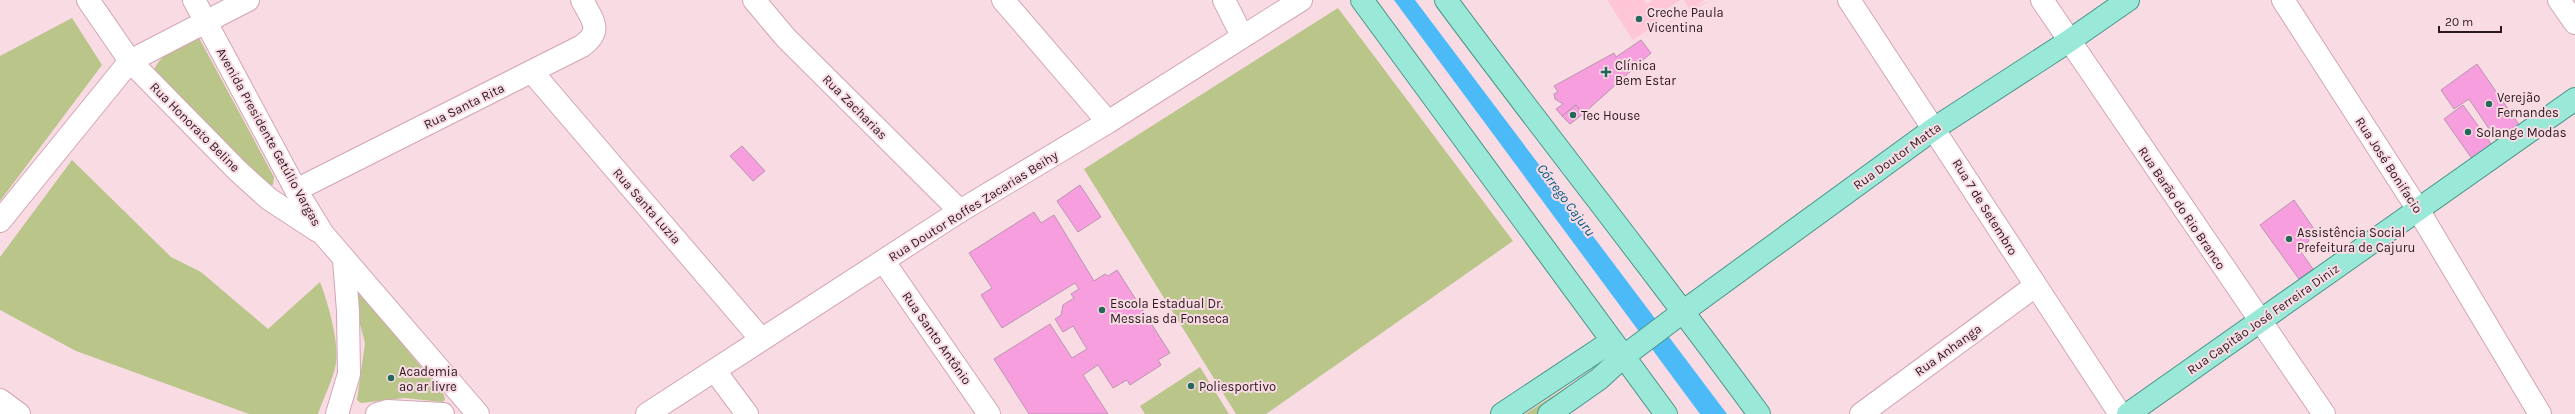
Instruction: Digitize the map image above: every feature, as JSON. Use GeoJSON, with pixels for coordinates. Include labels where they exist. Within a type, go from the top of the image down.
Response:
{"type":"FeatureCollection","features":[{"type":"Feature","properties":{"kind":"main road"},"geometry":{"type":"LineString","coordinates":[[1362,0],[1666,414]]}},
{"type":"Feature","properties":{"kind":"main road"},"geometry":{"type":"LineString","coordinates":[[1446,0],[1678,316],[1759,414]]}},
{"type":"Feature","properties":{"kind":"main road","name":"Rua Doutor Matta"},"geometry":{"type":"LineString","coordinates":[[1618,349],[1644,341],[1935,128],[2069,41],[2128,0]]}},
{"type":"Feature","properties":{"kind":"main road","name":"Rua Capitão José Ferreira Diniz"},"geometry":{"type":"LineString","coordinates":[[2128,414],[2260,323],[2417,208],[2575,100]]}},
{"type":"Feature","properties":{"kind":"main road"},"geometry":{"type":"LineString","coordinates":[[1502,414],[1618,349]]}},
{"type":"Feature","properties":{"kind":"main road"},"geometry":{"type":"LineString","coordinates":[[1549,414],[1599,379],[1618,349]]}},
{"type":"Feature","properties":{"kind":"street","name":"Rua Honorato Beline"},"geometry":{"type":"LineString","coordinates":[[88,0],[130,61],[238,171],[269,199],[323,234]]}},
{"type":"Feature","properties":{"kind":"street","name":"Avenida Presidente Getúlio Vargas"},"geometry":{"type":"LineString","coordinates":[[194,0],[296,190],[323,234],[478,414]]}},
{"type":"Feature","properties":{"kind":"street"},"geometry":{"type":"LineString","coordinates":[[0,221],[130,61],[248,0]]}},
{"type":"Feature","properties":{"kind":"street","name":"Rua Santa Rita"},"geometry":{"type":"LineString","coordinates":[[296,190],[532,72],[591,39],[595,32],[595,26],[582,0]]}},
{"type":"Feature","properties":{"kind":"street","name":"Rua Zacharias"},"geometry":{"type":"LineString","coordinates":[[754,0],[786,38],[960,211]]}},
{"type":"Feature","properties":{"kind":"street"},"geometry":{"type":"LineString","coordinates":[[1003,0],[1108,122]]}},
{"type":"Feature","properties":{"kind":"street"},"geometry":{"type":"LineString","coordinates":[[1224,0],[1242,36]]}},
{"type":"Feature","properties":{"kind":"street","name":"Rua Doutor Roffes Zacarias Beihy"},"geometry":{"type":"LineString","coordinates":[[647,414],[715,371],[761,339],[884,262],[960,211],[1108,122],[1242,36],[1302,0]]}},
{"type":"Feature","properties":{"kind":"street","name":"Rua 7 de Setembro"},"geometry":{"type":"LineString","coordinates":[[1849,0],[1935,128],[2035,286],[2120,414]]}},
{"type":"Feature","properties":{"kind":"street","name":"Rua Barão do Rio Branco"},"geometry":{"type":"LineString","coordinates":[[2042,0],[2260,323],[2324,414]]}},
{"type":"Feature","properties":{"kind":"street","name":"Rua José Bonifacio"},"geometry":{"type":"LineString","coordinates":[[2283,0],[2417,208],[2540,414]]}},
{"type":"Feature","properties":{"kind":"street"},"geometry":{"type":"LineString","coordinates":[[2559,0],[2575,24]]}},
{"type":"Feature","properties":{"kind":"street","name":"Rua Santa Luzia"},"geometry":{"type":"LineString","coordinates":[[532,72],[761,339]]}},
{"type":"Feature","properties":{"kind":"street"},"geometry":{"type":"LineString","coordinates":[[337,414],[349,374],[348,312],[344,260]]}},
{"type":"Feature","properties":{"kind":"street","name":"Rua Santo Antônio"},"geometry":{"type":"LineString","coordinates":[[884,262],[989,414]]}},
{"type":"Feature","properties":{"kind":"street","name":"Rua Anhanga"},"geometry":{"type":"LineString","coordinates":[[1861,414],[2035,286]]}},
{"type":"Feature","properties":{"kind":"street"},"geometry":{"type":"LineString","coordinates":[[715,371],[747,414]]}},
{"type":"Feature","properties":{"kind":"street"},"geometry":{"type":"LineString","coordinates":[[0,400],[19,414]]}},
{"type":"Feature","properties":{"kind":"street"},"geometry":{"type":"LineString","coordinates":[[377,414],[387,411],[442,414]]}},
{"type":"Feature","properties":{"kind":"shaded area","name":"Creche Paula Vicentina"},"geometry":{"type":"Polygon","coordinates":[[[1607,0],[1644,0],[1647,4],[1653,0],[1680,0],[1657,16],[1660,22],[1633,40],[1607,0]]]}},
{"type":"Feature","properties":{"kind":"shaded area"},"geometry":{"type":"Polygon","coordinates":[[[1684,0],[1704,0],[1696,6],[1712,0],[1633,42],[1690,10],[1684,0]]]}},
{"type":"Feature","properties":{"kind":"green space"},"geometry":{"type":"Polygon","coordinates":[[[1338,8],[1513,241],[1266,414],[1236,414],[1084,169],[1338,8]]]}},
{"type":"Feature","properties":{"kind":"green space"},"geometry":{"type":"Polygon","coordinates":[[[72,18],[102,65],[0,201],[0,56],[72,18]]]}},
{"type":"Feature","properties":{"kind":"green space"},"geometry":{"type":"Polygon","coordinates":[[[198,36],[274,177],[273,185],[263,184],[153,73],[160,60],[165,55],[198,36]]]}},
{"type":"Feature","properties":{"kind":"green space"},"geometry":{"type":"Polygon","coordinates":[[[72,160],[171,257],[201,272],[268,329],[320,282],[327,301],[333,325],[336,359],[335,368],[318,414],[249,414],[76,351],[0,310],[0,257],[72,160]]]}},
{"type":"Feature","properties":{"kind":"green space"},"geometry":{"type":"Polygon","coordinates":[[[357,292],[361,293],[444,395],[445,400],[442,402],[404,398],[361,403],[357,400],[365,343],[353,298],[357,292]]]}},
{"type":"Feature","properties":{"kind":"green space","name":"Poliesportivo"},"geometry":{"type":"Polygon","coordinates":[[[1200,367],[1229,414],[1145,414],[1140,406],[1200,367]]]}},
{"type":"Feature","properties":{"kind":"green space"},"geometry":{"type":"Polygon","coordinates":[[[1593,370],[1595,373],[1540,414],[1525,414],[1593,370]]]}},
{"type":"Feature","properties":{"kind":"water"},"geometry":{"type":"Polygon","coordinates":[[[1394,0],[1415,0],[1727,414],[1700,414],[1394,0]]]}},
{"type":"Feature","properties":{"kind":"building","name":"Clínica Bem Estar"},"geometry":{"type":"Polygon","coordinates":[[[1641,40],[1651,53],[1583,114],[1576,105],[1562,116],[1556,109],[1563,104],[1555,99],[1554,94],[1558,92],[1554,86],[1614,53],[1616,57],[1641,40]]]}},
{"type":"Feature","properties":{"kind":"building","name":"Verejão Fernandes"},"geometry":{"type":"Polygon","coordinates":[[[2477,64],[2522,129],[2500,145],[2469,99],[2454,109],[2441,90],[2477,64]]]}},
{"type":"Feature","properties":{"kind":"building","name":"Tec House"},"geometry":{"type":"Polygon","coordinates":[[[1576,105],[1583,114],[1570,124],[1562,116],[1576,105]]]}},
{"type":"Feature","properties":{"kind":"building","name":"Solange Modas"},"geometry":{"type":"Polygon","coordinates":[[[2463,105],[2492,145],[2473,160],[2444,119],[2463,105]]]}},
{"type":"Feature","properties":{"kind":"building"},"geometry":{"type":"Polygon","coordinates":[[[742,146],[765,171],[753,181],[730,156],[742,146]]]}},
{"type":"Feature","properties":{"kind":"building"},"geometry":{"type":"Polygon","coordinates":[[[1080,185],[1101,217],[1078,232],[1057,201],[1080,185]]]}},
{"type":"Feature","properties":{"kind":"building","name":"Assistência Social Prefeitura de Cajuru"},"geometry":{"type":"Polygon","coordinates":[[[2294,200],[2314,229],[2306,236],[2309,241],[2299,249],[2313,269],[2299,279],[2260,225],[2294,200]]]}},
{"type":"Feature","properties":{"kind":"building","name":"Escola Estadual Dr. Messias da Fonseca"},"geometry":{"type":"Polygon","coordinates":[[[1034,212],[1041,223],[1054,215],[1094,281],[1105,274],[1108,276],[1117,270],[1170,353],[1158,360],[1161,365],[1130,385],[1127,380],[1113,388],[1098,365],[1083,375],[1108,414],[1029,414],[994,359],[1050,324],[1072,358],[1087,349],[1073,326],[1063,332],[1055,319],[1061,315],[1063,305],[1074,298],[1071,294],[1079,289],[1075,283],[1002,328],[981,295],[992,288],[969,253],[1034,212]]]}},
{"type":"Feature","properties":{"kind":"place","name":"Creche Paula Vicentina"},"geometry":{"type":"Point","coordinates":[1639,19]}},
{"type":"Feature","properties":{"kind":"place","name":"Clínica Bem Estar"},"geometry":{"type":"Point","coordinates":[1606,72]}},
{"type":"Feature","properties":{"kind":"place","name":"Verejão Fernandes"},"geometry":{"type":"Point","coordinates":[2489,104]}},
{"type":"Feature","properties":{"kind":"place","name":"Tec House"},"geometry":{"type":"Point","coordinates":[1573,115]}},
{"type":"Feature","properties":{"kind":"place","name":"Solange Modas"},"geometry":{"type":"Point","coordinates":[2468,132]}},
{"type":"Feature","properties":{"kind":"place","name":"Assistência Social Prefeitura de Cajuru"},"geometry":{"type":"Point","coordinates":[2289,239]}},
{"type":"Feature","properties":{"kind":"place","name":"Escola Estadual Dr. Messias da Fonseca"},"geometry":{"type":"Point","coordinates":[1102,310]}},
{"type":"Feature","properties":{"kind":"place","name":"Academia ao ar livre"},"geometry":{"type":"Point","coordinates":[391,378]}},
{"type":"Feature","properties":{"kind":"place","name":"Poliesportivo"},"geometry":{"type":"Point","coordinates":[1191,386]}},
{"type":"Feature","properties":{"kind":"water label","name":"Córrego Cajuru"},"geometry":{"type":"Point","coordinates":[1566,200]}}]}
